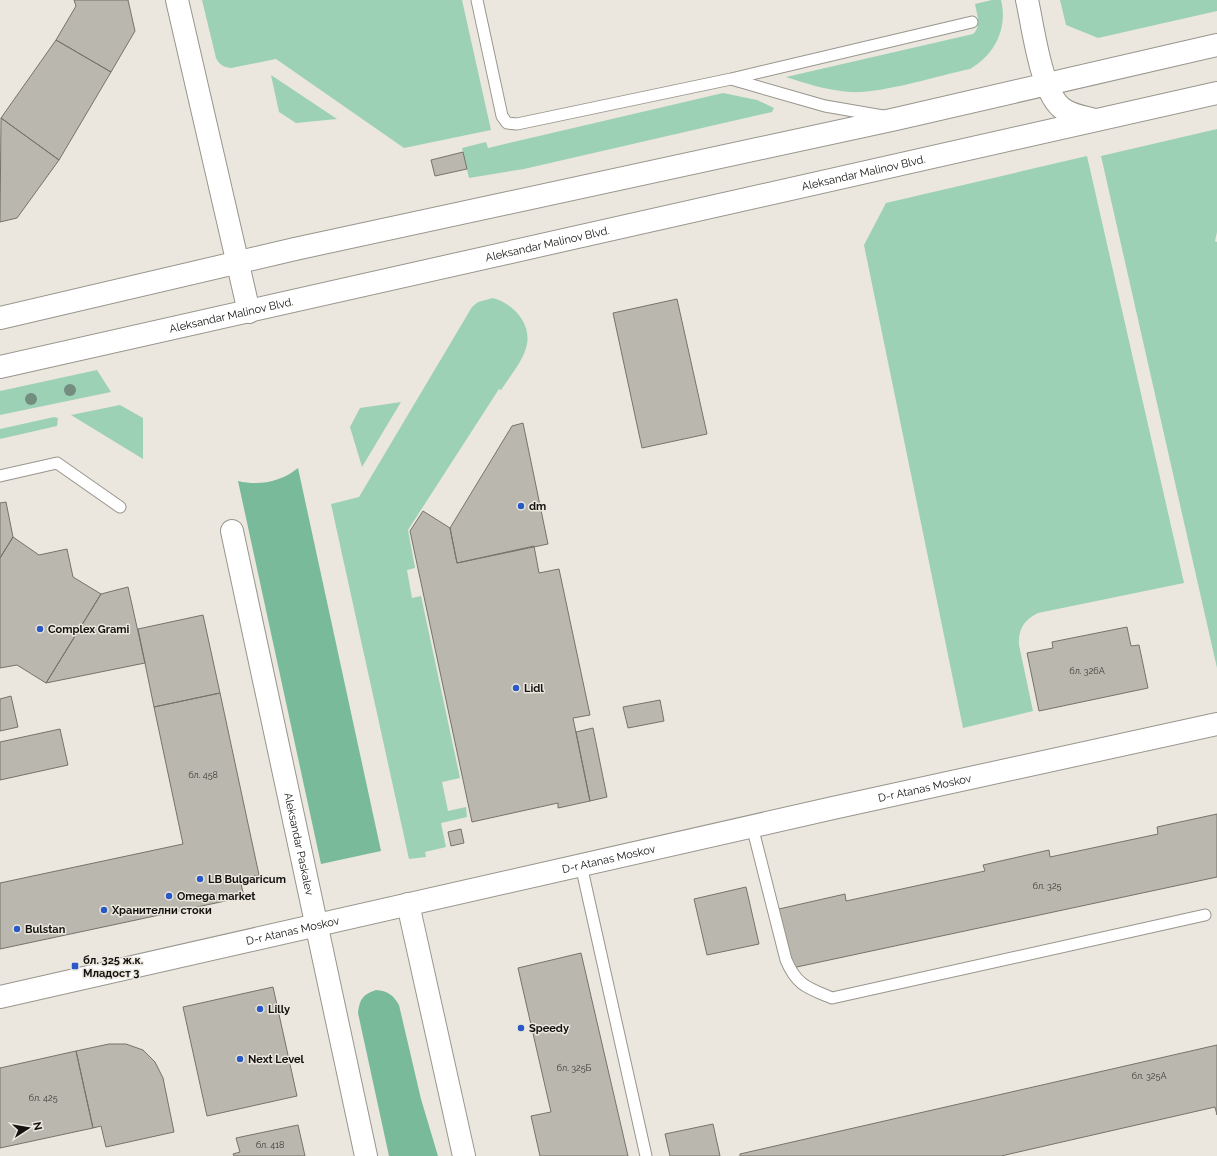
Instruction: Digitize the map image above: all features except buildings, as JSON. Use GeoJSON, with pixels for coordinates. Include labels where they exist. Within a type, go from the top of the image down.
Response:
{"type":"FeatureCollection","features":[{"type":"Feature","properties":{"kind":"street"},"geometry":{"type":"LineString","coordinates":[[177,0],[249,312]]}},
{"type":"Feature","properties":{"kind":"street","name":"Aleksandar Malinov Blvd."},"geometry":{"type":"LineString","coordinates":[[1027,0],[1046,84],[1052,98],[1062,108],[1074,115],[1095,120]]}},
{"type":"Feature","properties":{"kind":"street"},"geometry":{"type":"LineString","coordinates":[[0,318],[434,218],[896,119],[1217,45]]}},
{"type":"Feature","properties":{"kind":"street","name":"Aleksandar Malinov Blvd."},"geometry":{"type":"LineString","coordinates":[[0,367],[1217,93]]}},
{"type":"Feature","properties":{"kind":"street","name":"Aleksandar Paskalev"},"geometry":{"type":"LineString","coordinates":[[232,531],[366,1156]]}},
{"type":"Feature","properties":{"kind":"street","name":"D-r Atanas Moskov"},"geometry":{"type":"LineString","coordinates":[[0,997],[752,826],[1217,724]]}},
{"type":"Feature","properties":{"kind":"street"},"geometry":{"type":"LineString","coordinates":[[408,904],[464,1156]]}},
{"type":"Feature","properties":{"kind":"lane"},"geometry":{"type":"LineString","coordinates":[[477,0],[502,116],[507,123],[517,124],[731,79],[972,22]]}},
{"type":"Feature","properties":{"kind":"lane"},"geometry":{"type":"LineString","coordinates":[[731,79],[825,106],[896,119]]}},
{"type":"Feature","properties":{"kind":"lane"},"geometry":{"type":"LineString","coordinates":[[0,476],[57,463],[120,508]]}},
{"type":"Feature","properties":{"kind":"lane"},"geometry":{"type":"LineString","coordinates":[[752,826],[786,960],[793,976],[809,989],[832,998],[1205,915]]}},
{"type":"Feature","properties":{"kind":"lane"},"geometry":{"type":"LineString","coordinates":[[581,865],[646,1156]]}},
{"type":"Feature","properties":{"kind":"green space"},"geometry":{"type":"Polygon","coordinates":[[[202,0],[462,0],[491,130],[404,148],[276,59],[231,68],[222,65],[216,58],[202,0]]]}},
{"type":"Feature","properties":{"kind":"green space"},"geometry":{"type":"Polygon","coordinates":[[[992,0],[1001,0],[1003,10],[1003,21],[998,40],[986,56],[970,69],[909,84],[862,92],[833,90],[786,77],[973,34],[976,31],[978,24],[975,4],[992,0]]]}},
{"type":"Feature","properties":{"kind":"green space"},"geometry":{"type":"Polygon","coordinates":[[[1060,0],[1217,0],[1217,11],[1098,38],[1066,25],[1060,0]]]}},
{"type":"Feature","properties":{"kind":"green space"},"geometry":{"type":"Polygon","coordinates":[[[271,75],[337,119],[296,123],[279,112],[271,75]]]}},
{"type":"Feature","properties":{"kind":"green space"},"geometry":{"type":"Polygon","coordinates":[[[723,93],[757,100],[774,108],[772,112],[524,169],[469,178],[462,148],[486,142],[488,148],[723,93]]]}},
{"type":"Feature","properties":{"kind":"green space"},"geometry":{"type":"Polygon","coordinates":[[[1217,129],[1217,232],[1215,241],[1217,242],[1217,668],[1101,156],[1217,129]]]}},
{"type":"Feature","properties":{"kind":"green space"},"geometry":{"type":"Polygon","coordinates":[[[1087,156],[1184,583],[1038,613],[1033,616],[1026,622],[1021,630],[1019,645],[1033,711],[963,728],[864,245],[886,203],[1087,156]]]}},
{"type":"Feature","properties":{"kind":"green space"},"geometry":{"type":"Polygon","coordinates":[[[493,298],[507,304],[523,321],[526,328],[527,344],[523,356],[501,390],[499,389],[408,530],[415,568],[407,570],[412,598],[421,596],[460,778],[442,782],[448,811],[466,807],[467,817],[441,823],[446,847],[425,852],[426,857],[409,859],[331,504],[359,497],[472,307],[478,302],[493,298]]]}},
{"type":"Feature","properties":{"kind":"green space"},"geometry":{"type":"Polygon","coordinates":[[[97,370],[111,392],[0,415],[0,391],[97,370]]]}},
{"type":"Feature","properties":{"kind":"green space"},"geometry":{"type":"Polygon","coordinates":[[[401,402],[362,467],[350,427],[360,408],[401,402]]]}},
{"type":"Feature","properties":{"kind":"green space"},"geometry":{"type":"Polygon","coordinates":[[[120,405],[143,418],[143,459],[71,415],[120,405]]]}},
{"type":"Feature","properties":{"kind":"green space"},"geometry":{"type":"Polygon","coordinates":[[[54,417],[58,418],[57,426],[0,439],[0,429],[54,417]]]}},
{"type":"Feature","properties":{"kind":"green space"},"geometry":{"type":"Polygon","coordinates":[[[298,468],[381,851],[321,864],[238,481],[254,483],[270,482],[284,477],[298,468]]]}},
{"type":"Feature","properties":{"kind":"green space"},"geometry":{"type":"Polygon","coordinates":[[[376,990],[384,991],[390,994],[399,1005],[421,1099],[438,1156],[389,1156],[358,1013],[362,998],[376,990]]]}},
{"type":"Feature","properties":{"kind":"place","name":"dm"},"geometry":{"type":"Point","coordinates":[521,506]}},
{"type":"Feature","properties":{"kind":"place","name":"Complex Grami"},"geometry":{"type":"Point","coordinates":[40,629]}},
{"type":"Feature","properties":{"kind":"place","name":"Lidl"},"geometry":{"type":"Point","coordinates":[516,688]}},
{"type":"Feature","properties":{"kind":"place","name":"LB Bulgaricum"},"geometry":{"type":"Point","coordinates":[200,879]}},
{"type":"Feature","properties":{"kind":"place","name":"Omega market"},"geometry":{"type":"Point","coordinates":[169,896]}},
{"type":"Feature","properties":{"kind":"place","name":"Хранителни стоки"},"geometry":{"type":"Point","coordinates":[104,910]}},
{"type":"Feature","properties":{"kind":"place","name":"Bulstan"},"geometry":{"type":"Point","coordinates":[17,929]}},
{"type":"Feature","properties":{"kind":"place","name":"бл. 325 ж.к. Младост 3"},"geometry":{"type":"Point","coordinates":[75,966]}},
{"type":"Feature","properties":{"kind":"place","name":"Lilly"},"geometry":{"type":"Point","coordinates":[260,1009]}},
{"type":"Feature","properties":{"kind":"place","name":"Speedy"},"geometry":{"type":"Point","coordinates":[521,1028]}},
{"type":"Feature","properties":{"kind":"place","name":"Next Level"},"geometry":{"type":"Point","coordinates":[240,1059]}}]}
